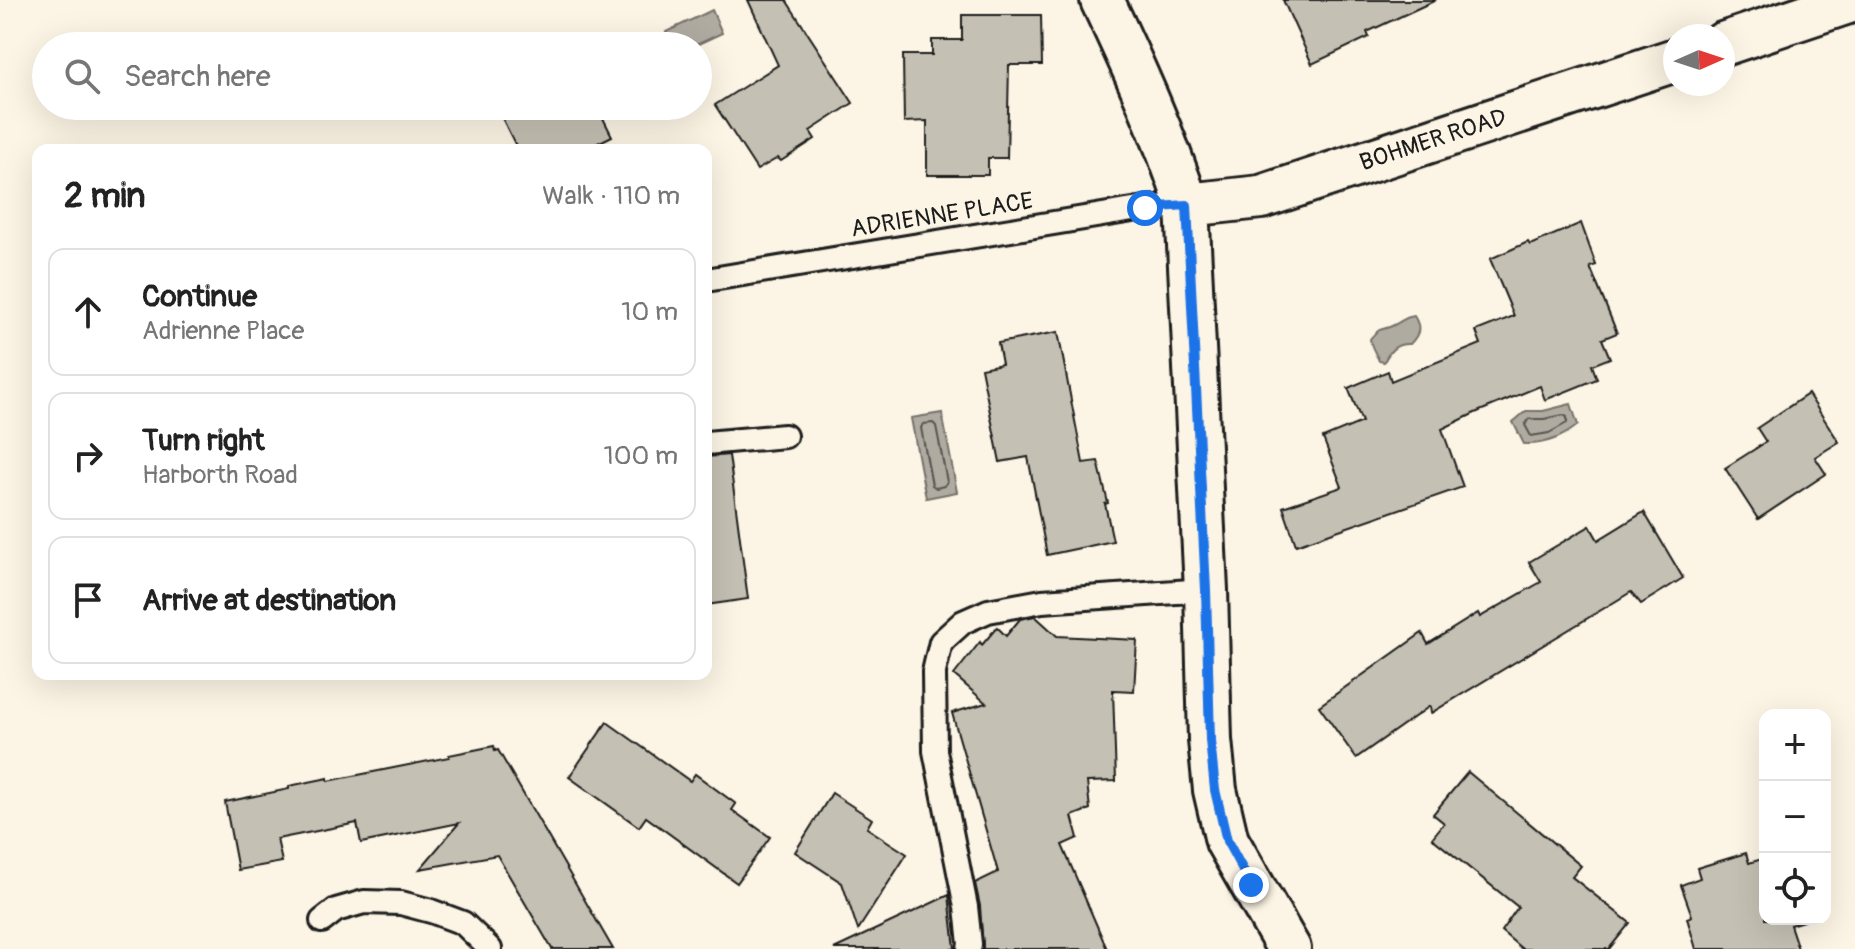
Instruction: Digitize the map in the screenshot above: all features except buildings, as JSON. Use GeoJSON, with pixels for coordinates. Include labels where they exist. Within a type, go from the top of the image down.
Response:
{"type":"FeatureCollection","features":[{"type":"Feature","properties":{"kind":"street"},"geometry":{"type":"LineString","coordinates":[[1102,0],[1169,150],[1187,205],[1206,590],[1210,740],[1215,790],[1227,841],[1289,949]]}},
{"type":"Feature","properties":{"kind":"street"},"geometry":{"type":"LineString","coordinates":[[1735,40],[1854,0]]}},
{"type":"Feature","properties":{"kind":"street","name":"BOHMER ROAD"},"geometry":{"type":"LineString","coordinates":[[1187,205],[1261,197],[1663,64]]}},
{"type":"Feature","properties":{"kind":"lane","name":"ADRIENNE PLACE"},"geometry":{"type":"LineString","coordinates":[[712,279],[1145,208],[1187,205]]}},
{"type":"Feature","properties":{"kind":"lane"},"geometry":{"type":"LineString","coordinates":[[712,442],[785,436]]}},
{"type":"Feature","properties":{"kind":"lane"},"geometry":{"type":"LineString","coordinates":[[969,949],[966,907],[935,751],[934,672],[941,642],[963,622],[988,611],[1042,601],[1206,590]]}},
{"type":"Feature","properties":{"kind":"lane"},"geometry":{"type":"LineString","coordinates":[[322,921],[336,910],[364,902],[401,903],[463,923],[490,949]]}},
{"type":"Feature","properties":{"kind":"water"},"geometry":{"type":"Polygon","coordinates":[[[712,10],[722,33],[712,38],[712,32],[666,32],[712,10]]]}},
{"type":"Feature","properties":{"kind":"water"},"geometry":{"type":"Polygon","coordinates":[[[1414,316],[1418,334],[1410,344],[1394,348],[1384,362],[1379,361],[1370,339],[1379,330],[1414,316]]]}},
{"type":"Feature","properties":{"kind":"water"},"geometry":{"type":"Polygon","coordinates":[[[1571,404],[1578,425],[1553,440],[1524,444],[1513,422],[1526,411],[1543,411],[1571,404]]]}},
{"type":"Feature","properties":{"kind":"water"},"geometry":{"type":"Polygon","coordinates":[[[942,413],[957,492],[926,498],[911,418],[942,413]]]}},
{"type":"Feature","properties":{"kind":"route"},"geometry":{"type":"LineString","coordinates":[[1145,208],[1187,205],[1206,590],[1210,740],[1215,790],[1227,841],[1251,885]]}}]}
